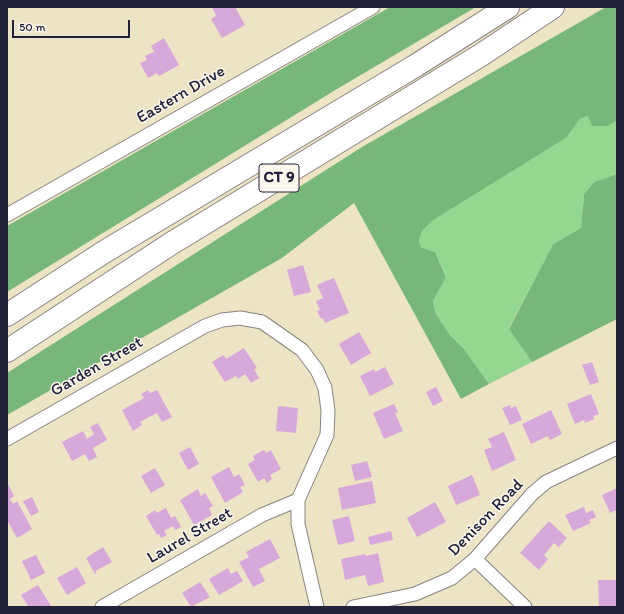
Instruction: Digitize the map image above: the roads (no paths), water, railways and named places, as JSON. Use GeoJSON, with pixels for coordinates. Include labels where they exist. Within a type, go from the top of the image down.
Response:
{"type":"FeatureCollection","features":[{"type":"Feature","properties":{"kind":"highway","name":"CT 9"},"geometry":{"type":"LineString","coordinates":[[7,315],[104,252],[415,66],[508,7]]}},
{"type":"Feature","properties":{"kind":"highway","name":"CT 9"},"geometry":{"type":"LineString","coordinates":[[7,351],[172,243],[482,55],[553,7]]}},
{"type":"Feature","properties":{"kind":"street","name":"Eastern Drive"},"geometry":{"type":"LineString","coordinates":[[7,215],[373,7]]}},
{"type":"Feature","properties":{"kind":"street","name":"Garden Street"},"geometry":{"type":"LineString","coordinates":[[7,439],[205,326],[222,320],[234,319],[262,322],[302,350],[317,370],[325,388],[328,411],[327,435],[298,500]]}},
{"type":"Feature","properties":{"kind":"street","name":"Denison Road"},"geometry":{"type":"LineString","coordinates":[[353,607],[415,594],[439,585],[452,578],[476,559],[516,511],[546,482],[617,448]]}},
{"type":"Feature","properties":{"kind":"street","name":"Laurel Street"},"geometry":{"type":"LineString","coordinates":[[102,607],[262,515],[298,500]]}},
{"type":"Feature","properties":{"kind":"street"},"geometry":{"type":"LineString","coordinates":[[298,500],[298,524],[317,607]]}},
{"type":"Feature","properties":{"kind":"street"},"geometry":{"type":"LineString","coordinates":[[476,559],[525,607]]}}]}
